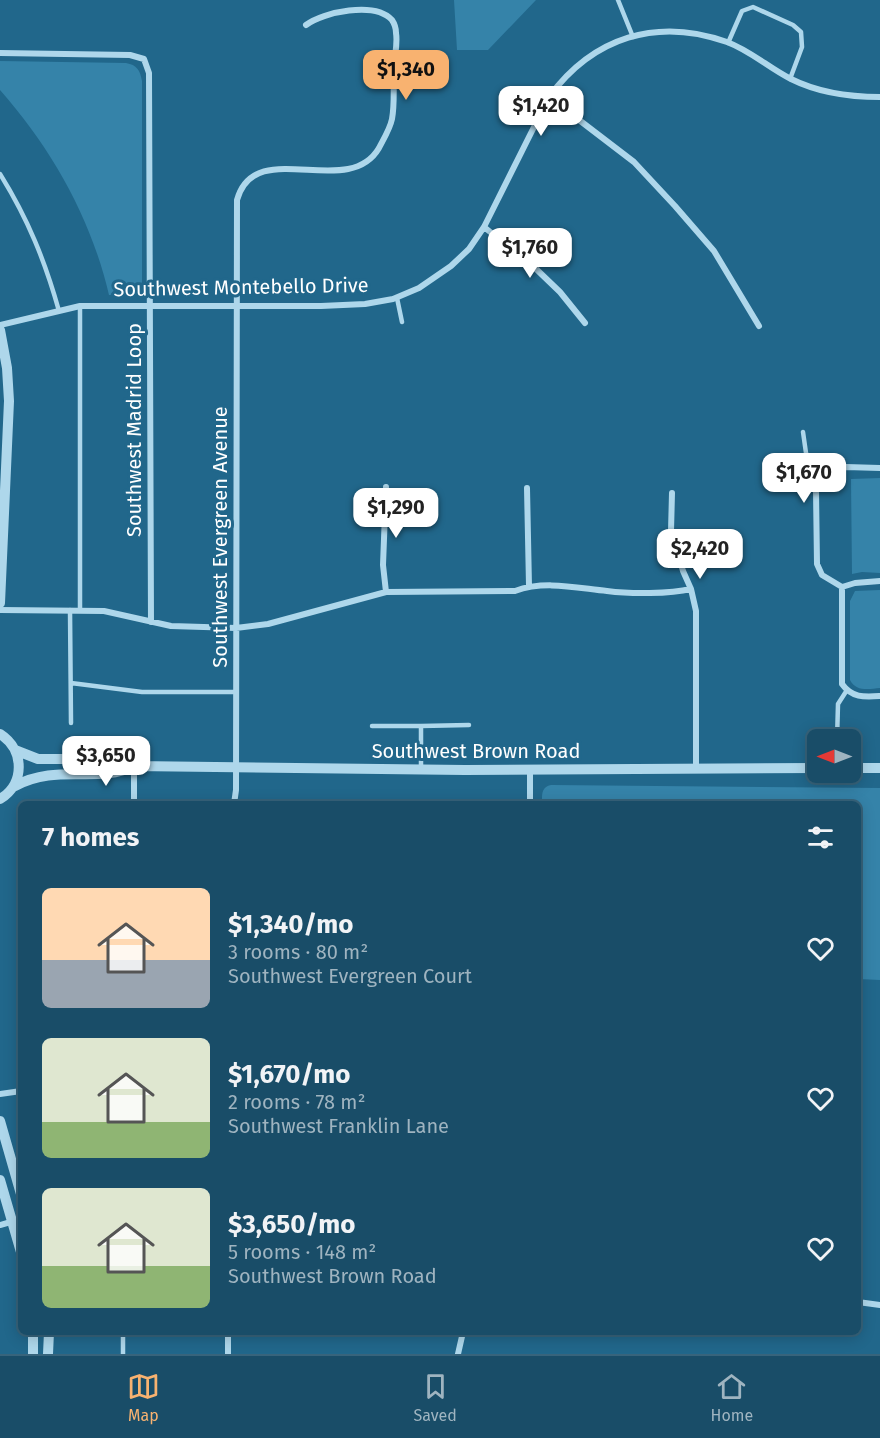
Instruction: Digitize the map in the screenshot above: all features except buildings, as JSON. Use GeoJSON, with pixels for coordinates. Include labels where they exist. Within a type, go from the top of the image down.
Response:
{"type":"FeatureCollection","features":[{"type":"Feature","properties":{"kind":"street","name":"Southwest Evergreen Avenue"},"geometry":{"type":"LineString","coordinates":[[234,801],[237,200],[240,188],[249,178],[262,171],[276,169],[334,171],[361,166],[378,150],[392,122],[396,30],[392,20],[380,13],[341,11],[328,13],[306,25]]}},
{"type":"Feature","properties":{"kind":"street","name":"Southwest Montebello Drive"},"geometry":{"type":"LineString","coordinates":[[0,325],[80,306],[237,307],[365,304],[397,298],[419,288],[451,266],[469,249],[484,227],[549,97],[563,78],[589,56],[612,43],[633,37],[666,32],[695,33],[746,51],[790,79],[815,90],[843,95],[880,97]]}},
{"type":"Feature","properties":{"kind":"street","name":"Southwest Madrid Loop"},"geometry":{"type":"LineString","coordinates":[[0,52],[130,55],[144,59],[149,73],[151,622]]}},
{"type":"Feature","properties":{"kind":"street"},"geometry":{"type":"LineString","coordinates":[[549,97],[633,162],[675,206],[714,251],[759,326]]}},
{"type":"Feature","properties":{"kind":"street"},"geometry":{"type":"LineString","coordinates":[[484,227],[534,267],[560,292],[585,323]]}},
{"type":"Feature","properties":{"kind":"street"},"geometry":{"type":"LineString","coordinates":[[0,330],[7,368],[9,413],[0,603]]}},
{"type":"Feature","properties":{"kind":"street"},"geometry":{"type":"LineString","coordinates":[[880,468],[846,467],[831,470],[820,479],[816,491],[817,564],[822,575],[842,586],[880,581]]}},
{"type":"Feature","properties":{"kind":"street"},"geometry":{"type":"LineString","coordinates":[[386,487],[383,565],[386,592]]}},
{"type":"Feature","properties":{"kind":"street"},"geometry":{"type":"LineString","coordinates":[[527,488],[529,586]]}},
{"type":"Feature","properties":{"kind":"street"},"geometry":{"type":"LineString","coordinates":[[672,493],[671,531],[696,611],[696,769]]}},
{"type":"Feature","properties":{"kind":"street"},"geometry":{"type":"LineString","coordinates":[[0,610],[104,611],[171,626],[236,628],[268,624],[386,592],[515,591],[529,586],[577,586],[608,591],[680,592],[691,589]]}},
{"type":"Feature","properties":{"kind":"street"},"geometry":{"type":"LineString","coordinates":[[842,586],[842,684],[846,690],[858,696],[880,696]]}},
{"type":"Feature","properties":{"kind":"street"},"geometry":{"type":"LineString","coordinates":[[1,732],[15,750],[19,764],[15,786],[1,800]]}},
{"type":"Feature","properties":{"kind":"street","name":"Southwest Brown Road"},"geometry":{"type":"LineString","coordinates":[[15,750],[38,759],[117,759],[134,766],[421,770],[807,768]]}},
{"type":"Feature","properties":{"kind":"street"},"geometry":{"type":"LineString","coordinates":[[134,766],[134,801]]}},
{"type":"Feature","properties":{"kind":"street","name":"Southwest Brown Road"},"geometry":{"type":"LineString","coordinates":[[15,786],[39,775],[120,773],[134,766]]}},
{"type":"Feature","properties":{"kind":"street"},"geometry":{"type":"LineString","coordinates":[[861,768],[880,768]]}},
{"type":"Feature","properties":{"kind":"street"},"geometry":{"type":"LineString","coordinates":[[530,770],[530,801]]}},
{"type":"Feature","properties":{"kind":"street"},"geometry":{"type":"LineString","coordinates":[[0,1094],[18,1091]]}},
{"type":"Feature","properties":{"kind":"street"},"geometry":{"type":"LineString","coordinates":[[0,1121],[18,1184]]}},
{"type":"Feature","properties":{"kind":"street"},"geometry":{"type":"LineString","coordinates":[[0,1180],[17,1220],[0,1225]]}},
{"type":"Feature","properties":{"kind":"street"},"geometry":{"type":"LineString","coordinates":[[861,1302],[880,1305]]}},
{"type":"Feature","properties":{"kind":"street"},"geometry":{"type":"LineString","coordinates":[[33,1335],[33,1354]]}},
{"type":"Feature","properties":{"kind":"street"},"geometry":{"type":"LineString","coordinates":[[48,1354],[49,1335]]}},
{"type":"Feature","properties":{"kind":"street"},"geometry":{"type":"LineString","coordinates":[[228,1335],[228,1354]]}},
{"type":"Feature","properties":{"kind":"street"},"geometry":{"type":"LineString","coordinates":[[458,1354],[462,1335]]}},
{"type":"Feature","properties":{"kind":"lane"},"geometry":{"type":"LineString","coordinates":[[618,0],[633,37]]}},
{"type":"Feature","properties":{"kind":"lane"},"geometry":{"type":"LineString","coordinates":[[728,43],[742,11],[753,7],[793,25],[801,32],[802,47],[790,79]]}},
{"type":"Feature","properties":{"kind":"lane"},"geometry":{"type":"LineString","coordinates":[[0,174],[35,239],[46,267],[58,311]]}},
{"type":"Feature","properties":{"kind":"lane"},"geometry":{"type":"LineString","coordinates":[[397,298],[402,322]]}},
{"type":"Feature","properties":{"kind":"lane"},"geometry":{"type":"LineString","coordinates":[[80,306],[80,610]]}},
{"type":"Feature","properties":{"kind":"lane"},"geometry":{"type":"LineString","coordinates":[[803,432],[806,453],[820,479]]}},
{"type":"Feature","properties":{"kind":"lane"},"geometry":{"type":"LineString","coordinates":[[70,610],[70,723]]}},
{"type":"Feature","properties":{"kind":"lane"},"geometry":{"type":"LineString","coordinates":[[70,683],[142,692],[236,692]]}},
{"type":"Feature","properties":{"kind":"lane"},"geometry":{"type":"LineString","coordinates":[[837,729],[838,704],[846,690]]}},
{"type":"Feature","properties":{"kind":"lane"},"geometry":{"type":"LineString","coordinates":[[372,726],[469,725]]}},
{"type":"Feature","properties":{"kind":"lane"},"geometry":{"type":"LineString","coordinates":[[421,726],[421,770]]}},
{"type":"Feature","properties":{"kind":"lane"},"geometry":{"type":"LineString","coordinates":[[123,1335],[123,1354]]}},
{"type":"Feature","properties":{"kind":"shaded area"},"geometry":{"type":"Polygon","coordinates":[[[454,0],[536,0],[488,50],[457,50],[454,0]]]}},
{"type":"Feature","properties":{"kind":"shaded area"},"geometry":{"type":"Polygon","coordinates":[[[0,61],[126,63],[133,65],[139,71],[142,81],[142,289],[139,293],[109,295],[92,239],[67,186],[53,160],[0,90],[0,61]]]}},
{"type":"Feature","properties":{"kind":"shaded area"},"geometry":{"type":"Polygon","coordinates":[[[880,478],[880,573],[852,574],[851,479],[880,478]]]}},
{"type":"Feature","properties":{"kind":"shaded area"},"geometry":{"type":"Polygon","coordinates":[[[880,590],[880,688],[863,689],[850,680],[850,601],[855,591],[880,590]]]}},
{"type":"Feature","properties":{"kind":"shaded area"},"geometry":{"type":"Polygon","coordinates":[[[548,786],[880,788],[880,980],[861,979],[861,801],[542,801],[544,790],[548,786]]]}}]}
